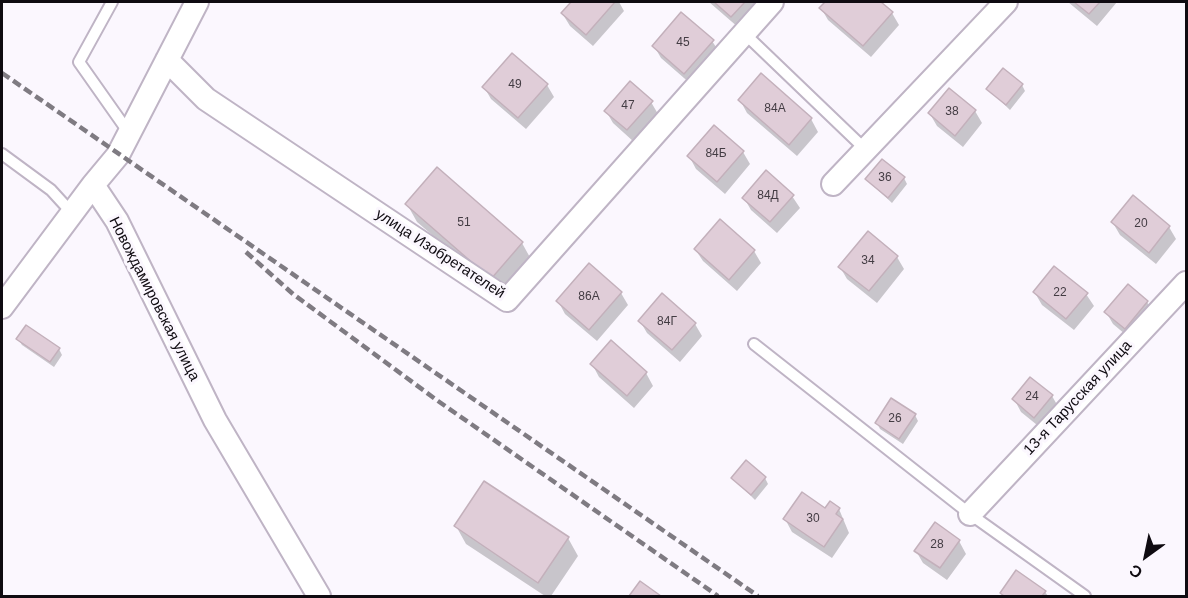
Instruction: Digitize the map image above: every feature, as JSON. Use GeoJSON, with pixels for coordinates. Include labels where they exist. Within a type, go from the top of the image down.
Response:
{"type":"FeatureCollection","features":[{"type":"Feature","properties":{"kind":"street"},"geometry":{"type":"LineString","coordinates":[[2,307],[118,155],[197,2]]}},
{"type":"Feature","properties":{"kind":"street","name":"улица Изобретателей"},"geometry":{"type":"LineString","coordinates":[[167,60],[206,99],[507,300],[772,2]]}},
{"type":"Feature","properties":{"kind":"street"},"geometry":{"type":"LineString","coordinates":[[834,184],[1006,2]]}},
{"type":"Feature","properties":{"kind":"street","name":"Новождамировская улица"},"geometry":{"type":"LineString","coordinates":[[93,185],[117,221],[215,420],[319,597]]}},
{"type":"Feature","properties":{"kind":"street","name":"13-я Тарусская улица"},"geometry":{"type":"LineString","coordinates":[[970,514],[1186,283]]}},
{"type":"Feature","properties":{"kind":"lane"},"geometry":{"type":"LineString","coordinates":[[112,2],[79,62],[129,133]]}},
{"type":"Feature","properties":{"kind":"lane"},"geometry":{"type":"LineString","coordinates":[[744,33],[866,150]]}},
{"type":"Feature","properties":{"kind":"lane"},"geometry":{"type":"LineString","coordinates":[[2,154],[51,190],[72,213]]}},
{"type":"Feature","properties":{"kind":"lane"},"geometry":{"type":"LineString","coordinates":[[754,344],[970,514],[1085,597]]}},
{"type":"Feature","properties":{"kind":"building"},"geometry":{"type":"Polygon","coordinates":[[[571,2],[615,2],[586,35],[561,13],[571,2]]]}},
{"type":"Feature","properties":{"kind":"building"},"geometry":{"type":"Polygon","coordinates":[[[714,2],[745,2],[731,17],[714,2]]]}},
{"type":"Feature","properties":{"kind":"building"},"geometry":{"type":"Polygon","coordinates":[[[825,2],[881,2],[893,12],[863,46],[819,8],[825,2]]]}},
{"type":"Feature","properties":{"kind":"building"},"geometry":{"type":"Polygon","coordinates":[[[1074,2],[1100,2],[1089,14],[1074,2]]]}},
{"type":"Feature","properties":{"kind":"building"},"geometry":{"type":"Polygon","coordinates":[[[681,12],[714,40],[684,74],[652,46],[681,12]]]}},
{"type":"Feature","properties":{"kind":"building"},"geometry":{"type":"Polygon","coordinates":[[[512,53],[548,84],[518,118],[482,87],[512,53]]]}},
{"type":"Feature","properties":{"kind":"building"},"geometry":{"type":"Polygon","coordinates":[[[1003,68],[1023,84],[1006,105],[986,89],[1003,68]]]}},
{"type":"Feature","properties":{"kind":"building"},"geometry":{"type":"Polygon","coordinates":[[[761,73],[812,118],[789,145],[738,100],[761,73]]]}},
{"type":"Feature","properties":{"kind":"building"},"geometry":{"type":"Polygon","coordinates":[[[630,81],[653,101],[627,130],[604,111],[630,81]]]}},
{"type":"Feature","properties":{"kind":"building"},"geometry":{"type":"Polygon","coordinates":[[[949,88],[976,110],[955,136],[928,113],[949,88]]]}},
{"type":"Feature","properties":{"kind":"building"},"geometry":{"type":"Polygon","coordinates":[[[714,125],[744,151],[717,182],[687,156],[714,125]]]}},
{"type":"Feature","properties":{"kind":"building"},"geometry":{"type":"Polygon","coordinates":[[[882,159],[905,177],[888,198],[865,179],[882,159]]]}},
{"type":"Feature","properties":{"kind":"building"},"geometry":{"type":"Polygon","coordinates":[[[437,167],[523,242],[491,279],[405,204],[437,167]]]}},
{"type":"Feature","properties":{"kind":"building"},"geometry":{"type":"Polygon","coordinates":[[[766,170],[794,195],[770,222],[742,198],[766,170]]]}},
{"type":"Feature","properties":{"kind":"building"},"geometry":{"type":"Polygon","coordinates":[[[1133,195],[1170,226],[1149,253],[1111,222],[1133,195]]]}},
{"type":"Feature","properties":{"kind":"building"},"geometry":{"type":"Polygon","coordinates":[[[720,219],[755,250],[729,280],[694,249],[720,219]]]}},
{"type":"Feature","properties":{"kind":"building"},"geometry":{"type":"Polygon","coordinates":[[[868,231],[898,256],[869,291],[838,267],[868,231]]]}},
{"type":"Feature","properties":{"kind":"building"},"geometry":{"type":"Polygon","coordinates":[[[589,263],[622,292],[589,330],[556,301],[589,263]]]}},
{"type":"Feature","properties":{"kind":"building"},"geometry":{"type":"Polygon","coordinates":[[[1054,266],[1088,293],[1066,319],[1033,292],[1054,266]]]}},
{"type":"Feature","properties":{"kind":"building"},"geometry":{"type":"Polygon","coordinates":[[[1128,284],[1148,301],[1125,329],[1104,312],[1128,284]]]}},
{"type":"Feature","properties":{"kind":"building"},"geometry":{"type":"Polygon","coordinates":[[[662,293],[696,323],[672,350],[638,321],[662,293]]]}},
{"type":"Feature","properties":{"kind":"building"},"geometry":{"type":"Polygon","coordinates":[[[26,325],[60,348],[50,362],[16,339],[26,325]]]}},
{"type":"Feature","properties":{"kind":"building"},"geometry":{"type":"Polygon","coordinates":[[[611,340],[647,372],[627,396],[590,364],[611,340]]]}},
{"type":"Feature","properties":{"kind":"building"},"geometry":{"type":"Polygon","coordinates":[[[1030,377],[1053,395],[1034,418],[1012,399],[1030,377]]]}},
{"type":"Feature","properties":{"kind":"building"},"geometry":{"type":"Polygon","coordinates":[[[891,398],[916,414],[899,439],[875,423],[891,398]]]}},
{"type":"Feature","properties":{"kind":"building"},"geometry":{"type":"Polygon","coordinates":[[[746,460],[766,477],[751,495],[731,478],[746,460]]]}},
{"type":"Feature","properties":{"kind":"building"},"geometry":{"type":"Polygon","coordinates":[[[484,481],[569,537],[538,583],[454,526],[484,481]]]}},
{"type":"Feature","properties":{"kind":"building"},"geometry":{"type":"Polygon","coordinates":[[[802,492],[825,508],[830,501],[840,508],[836,514],[843,519],[824,547],[783,519],[802,492]]]}},
{"type":"Feature","properties":{"kind":"building"},"geometry":{"type":"Polygon","coordinates":[[[935,522],[960,540],[940,568],[914,551],[935,522]]]}},
{"type":"Feature","properties":{"kind":"building"},"geometry":{"type":"Polygon","coordinates":[[[1016,570],[1046,591],[1042,596],[1004,596],[1000,593],[1016,570]]]}},
{"type":"Feature","properties":{"kind":"building"},"geometry":{"type":"Polygon","coordinates":[[[640,581],[661,596],[629,596],[640,581]]]}},
{"type":"Feature","properties":{"kind":"railway"},"geometry":{"type":"LineString","coordinates":[[2,73],[758,596]]}},
{"type":"Feature","properties":{"kind":"railway"},"geometry":{"type":"LineString","coordinates":[[246,252],[293,294],[438,401],[718,596]]}}]}
